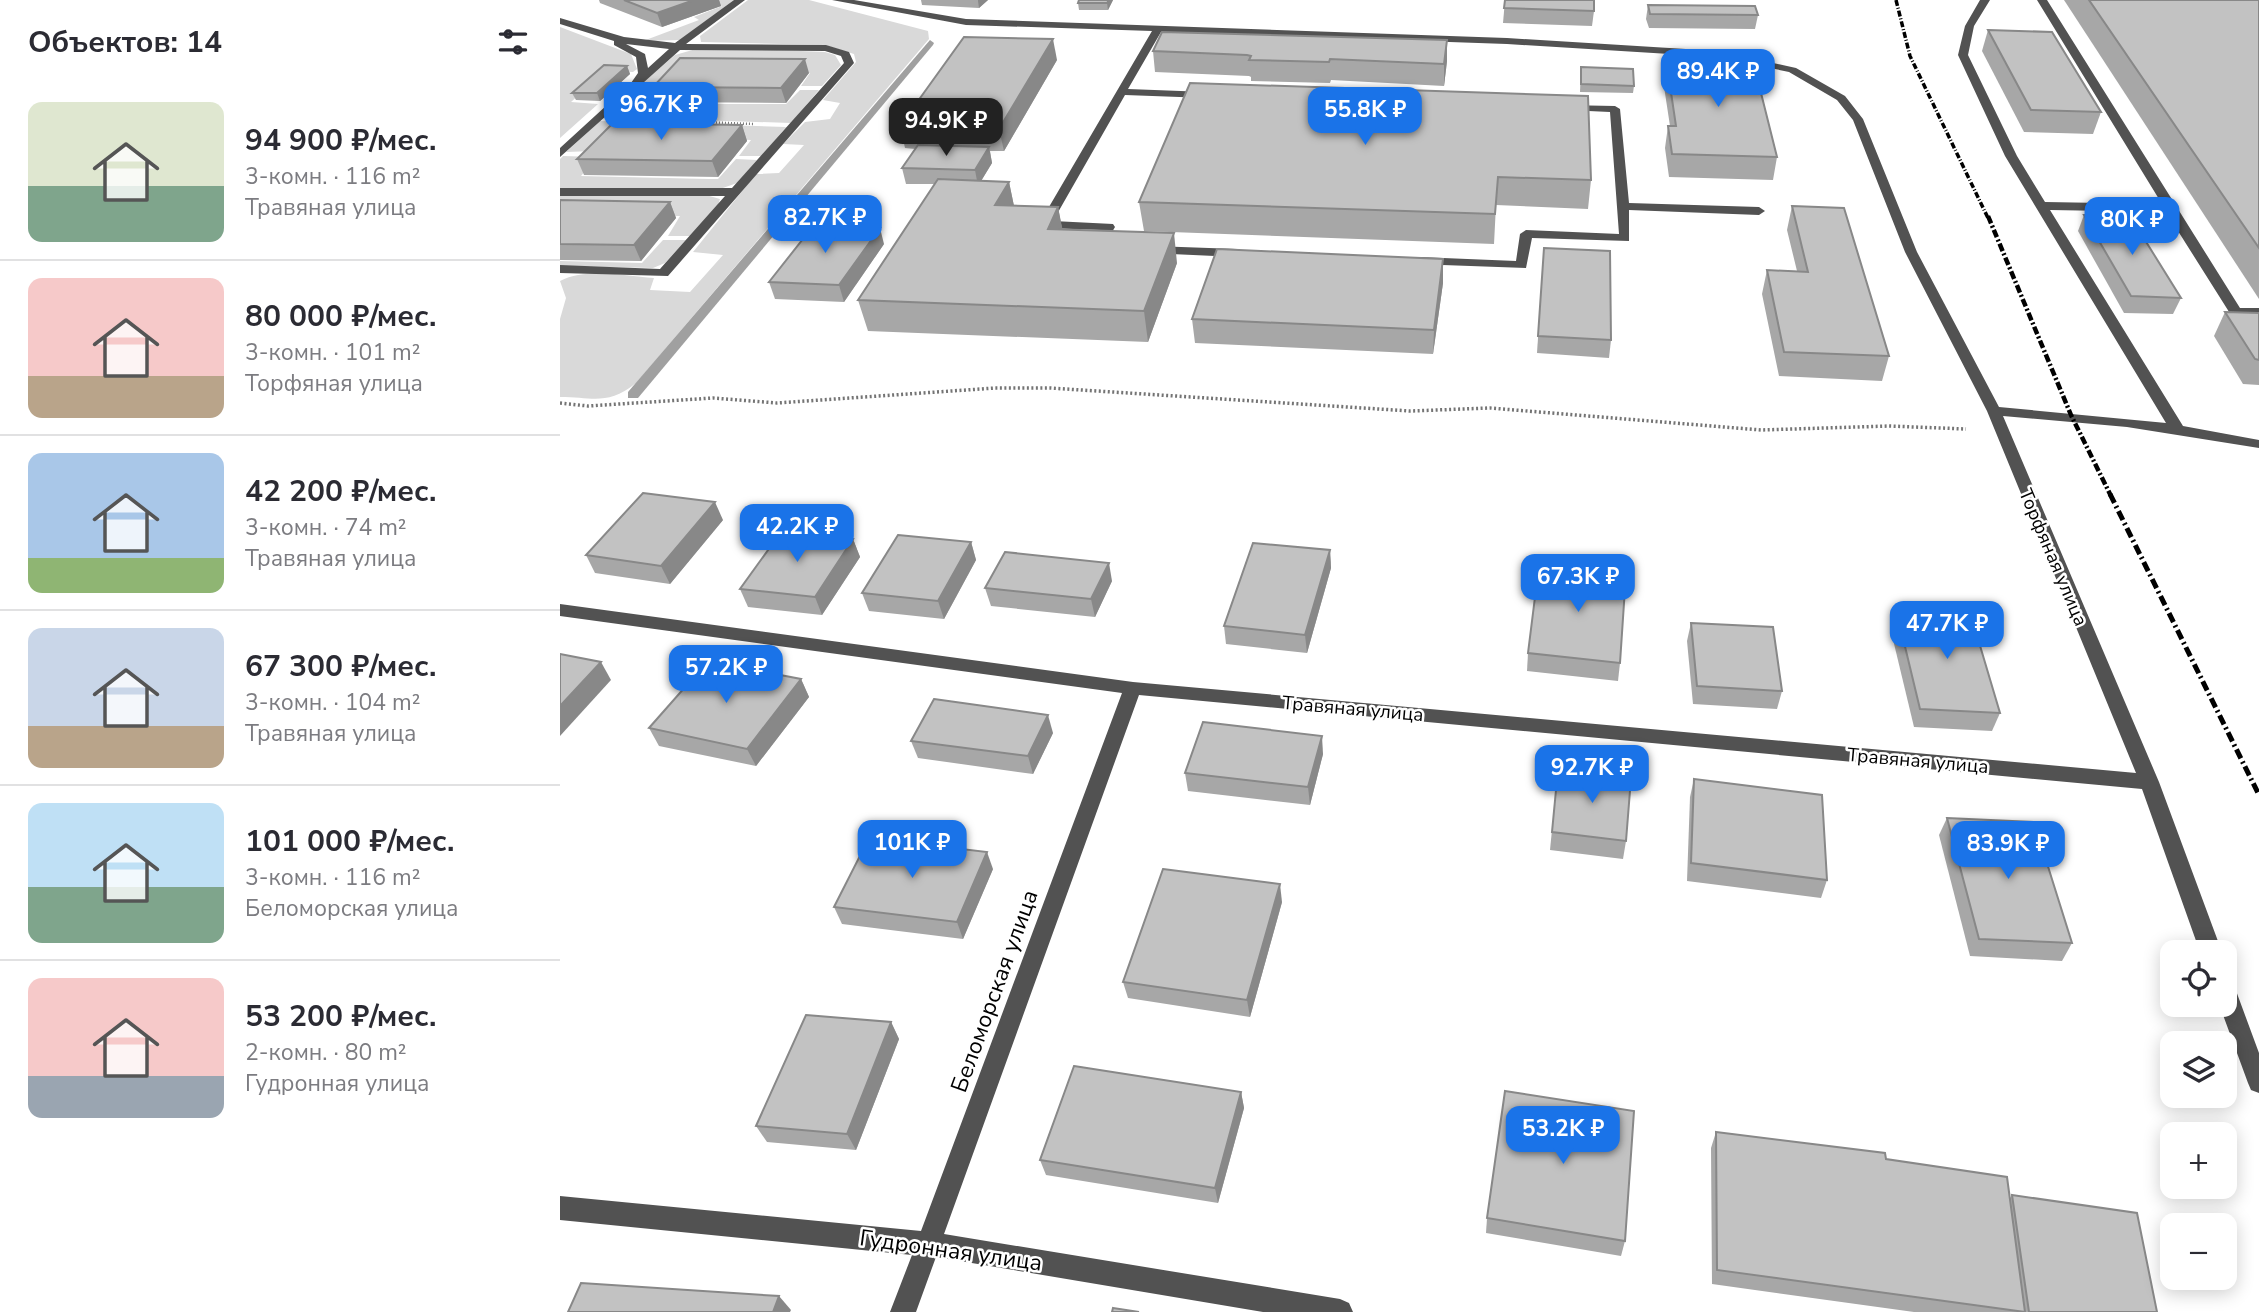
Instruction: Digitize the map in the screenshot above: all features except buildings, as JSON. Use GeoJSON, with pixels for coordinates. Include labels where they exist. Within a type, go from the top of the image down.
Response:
{"type":"FeatureCollection","features":[{"type":"Feature","properties":{"kind":"street"},"geometry":{"type":"LineString","coordinates":[[560,154],[679,45],[740,0]]}},
{"type":"Feature","properties":{"kind":"street","name":"Торфяная улица"},"geometry":{"type":"LineString","coordinates":[[837,0],[966,22],[1507,41],[1663,50],[1758,61],[1792,70],[1841,98],[1858,120],[1911,252],[1994,411],[2149,782],[2207,940]]}},
{"type":"Feature","properties":{"kind":"street"},"geometry":{"type":"LineString","coordinates":[[1985,0],[1975,12],[1964,37],[1963,55],[2011,156],[2176,427]]}},
{"type":"Feature","properties":{"kind":"street"},"geometry":{"type":"LineString","coordinates":[[2042,0],[2236,312],[2259,312]]}},
{"type":"Feature","properties":{"kind":"street"},"geometry":{"type":"LineString","coordinates":[[560,21],[608,38],[641,57],[643,73],[634,85]]}},
{"type":"Feature","properties":{"kind":"street"},"geometry":{"type":"LineString","coordinates":[[1111,248],[1097,247],[1108,227],[1045,224],[1119,92],[1158,29]]}},
{"type":"Feature","properties":{"kind":"street"},"geometry":{"type":"LineString","coordinates":[[560,269],[663,273],[849,63],[845,54],[826,48],[679,45],[608,38]]}},
{"type":"Feature","properties":{"kind":"street"},"geometry":{"type":"LineString","coordinates":[[1119,92],[1216,95]]}},
{"type":"Feature","properties":{"kind":"street"},"geometry":{"type":"LineString","coordinates":[[1399,260],[1522,265],[1526,234],[1625,238],[1615,109],[1560,107]]}},
{"type":"Feature","properties":{"kind":"street"},"geometry":{"type":"LineString","coordinates":[[560,192],[735,192]]}},
{"type":"Feature","properties":{"kind":"street"},"geometry":{"type":"LineString","coordinates":[[1623,206],[1759,211]]}},
{"type":"Feature","properties":{"kind":"street"},"geometry":{"type":"LineString","coordinates":[[2041,206],[2170,208]]}},
{"type":"Feature","properties":{"kind":"street"},"geometry":{"type":"LineString","coordinates":[[1139,249],[1248,254]]}},
{"type":"Feature","properties":{"kind":"street"},"geometry":{"type":"LineString","coordinates":[[1994,411],[2071,415],[2176,427],[2259,444]]}},
{"type":"Feature","properties":{"kind":"street","name":"Травяная улица"},"geometry":{"type":"LineString","coordinates":[[560,610],[1133,688],[2149,782]]}},
{"type":"Feature","properties":{"kind":"street","name":"Беломорская улица"},"geometry":{"type":"LineString","coordinates":[[903,1312],[1133,688]]}},
{"type":"Feature","properties":{"kind":"street"},"geometry":{"type":"LineString","coordinates":[[2235,1017],[2259,1083]]}},
{"type":"Feature","properties":{"kind":"street","name":"Гудронная улица"},"geometry":{"type":"LineString","coordinates":[[560,1208],[929,1244],[1340,1312]]}},
{"type":"Feature","properties":{"kind":"path"},"geometry":{"type":"LineString","coordinates":[[597,119],[794,125]]}},
{"type":"Feature","properties":{"kind":"path"},"geometry":{"type":"LineString","coordinates":[[560,404],[587,406],[713,398],[777,403],[995,387],[1050,388],[1410,411],[1490,408],[1761,430],[1889,426],[2001,430]]}},
{"type":"Feature","properties":{"kind":"shaded area"},"geometry":{"type":"Polygon","coordinates":[[[707,0],[734,0],[680,40],[643,41],[699,20],[694,17],[722,6],[707,0]]]}},
{"type":"Feature","properties":{"kind":"shaded area"},"geometry":{"type":"Polygon","coordinates":[[[748,0],[809,0],[928,31],[929,39],[636,383],[608,398],[560,397],[560,319],[566,298],[560,281],[582,274],[618,274],[654,278],[650,290],[690,292],[723,255],[693,252],[756,174],[779,173],[804,145],[783,144],[805,122],[830,119],[840,103],[823,100],[856,62],[854,54],[825,45],[701,42],[700,36],[748,0]]]}},
{"type":"Feature","properties":{"kind":"shaded area"},"geometry":{"type":"Polygon","coordinates":[[[560,27],[631,54],[637,69],[633,72],[605,71],[571,102],[598,104],[560,138],[560,27]]]}},
{"type":"Feature","properties":{"kind":"shaded area"},"geometry":{"type":"Polygon","coordinates":[[[703,47],[825,52],[835,55],[841,65],[822,86],[801,86],[810,73],[684,72],[671,83],[642,83],[675,55],[703,47]]]}},
{"type":"Feature","properties":{"kind":"shaded area"},"geometry":{"type":"Polygon","coordinates":[[[637,87],[670,88],[657,104],[786,104],[800,90],[819,90],[791,123],[602,117],[637,87]]]}},
{"type":"Feature","properties":{"kind":"shaded area"},"geometry":{"type":"Polygon","coordinates":[[[600,121],[786,127],[762,156],[739,156],[751,140],[728,139],[566,152],[600,121]]]}},
{"type":"Feature","properties":{"kind":"shaded area"},"geometry":{"type":"Polygon","coordinates":[[[563,156],[597,157],[581,176],[709,179],[718,179],[736,159],[757,160],[737,183],[720,189],[560,190],[560,159],[563,156]]]}},
{"type":"Feature","properties":{"kind":"shaded area"},"geometry":{"type":"Polygon","coordinates":[[[706,195],[720,199],[718,205],[691,236],[668,236],[680,216],[560,215],[560,196],[706,195]]]}},
{"type":"Feature","properties":{"kind":"shaded area"},"geometry":{"type":"Polygon","coordinates":[[[663,240],[686,240],[665,263],[653,268],[560,266],[560,261],[642,263],[663,240]]]}},
{"type":"Feature","properties":{"kind":"waterway"},"geometry":{"type":"LineString","coordinates":[[633,395],[930,43]]}},
{"type":"Feature","properties":{"kind":"railway"},"geometry":{"type":"LineString","coordinates":[[1896,0],[1910,56],[1988,218]]}},
{"type":"Feature","properties":{"kind":"railway"},"geometry":{"type":"LineString","coordinates":[[1988,216],[2071,415],[2111,496]]}},
{"type":"Feature","properties":{"kind":"railway"},"geometry":{"type":"LineString","coordinates":[[2110,494],[2259,795]]}}]}
